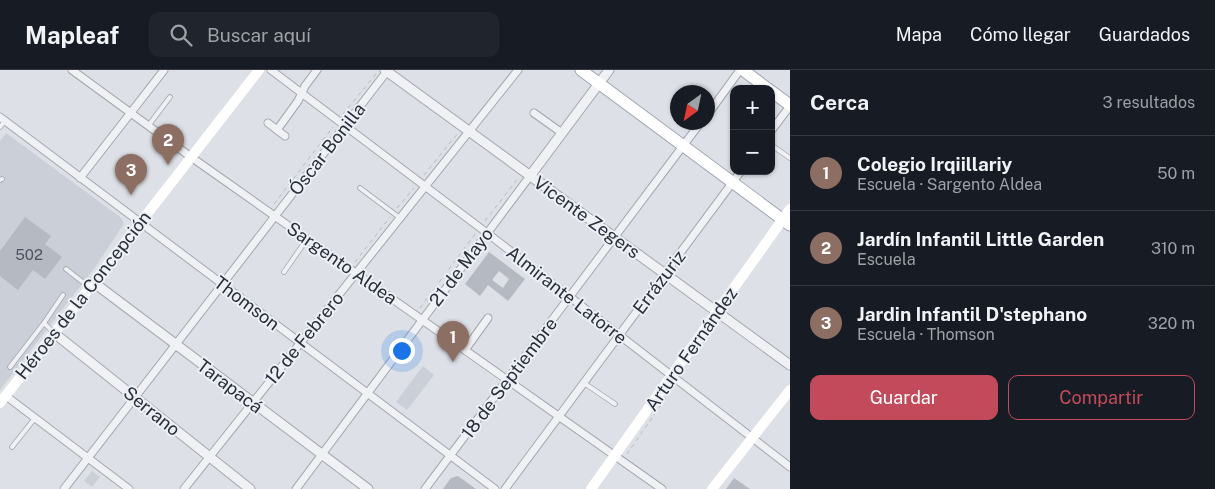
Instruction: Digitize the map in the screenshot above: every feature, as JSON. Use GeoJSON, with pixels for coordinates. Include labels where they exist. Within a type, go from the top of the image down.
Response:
{"type":"FeatureCollection","features":[{"type":"Feature","properties":{"kind":"main road","name":"Héroes de la Concepción"},"geometry":{"type":"LineString","coordinates":[[3,399],[258,70]]}},
{"type":"Feature","properties":{"kind":"main road"},"geometry":{"type":"LineString","coordinates":[[581,70],[786,222]]}},
{"type":"Feature","properties":{"kind":"main road"},"geometry":{"type":"LineString","coordinates":[[742,70],[763,85]]}},
{"type":"Feature","properties":{"kind":"main road"},"geometry":{"type":"LineString","coordinates":[[775,94],[790,105]]}},
{"type":"Feature","properties":{"kind":"main road","name":"Arturo Fernández"},"geometry":{"type":"LineString","coordinates":[[591,489],[717,312],[786,222],[790,209]]}},
{"type":"Feature","properties":{"kind":"main road"},"geometry":{"type":"LineString","coordinates":[[712,489],[790,390]]}},
{"type":"Feature","properties":{"kind":"street"},"geometry":{"type":"LineString","coordinates":[[80,178],[164,70]]}},
{"type":"Feature","properties":{"kind":"street","name":"Almirante Latorre"},"geometry":{"type":"LineString","coordinates":[[271,70],[487,233],[790,467]]}},
{"type":"Feature","properties":{"kind":"street"},"geometry":{"type":"LineString","coordinates":[[277,130],[317,70]]}},
{"type":"Feature","properties":{"kind":"street","name":"12 de Febrero"},"geometry":{"type":"LineString","coordinates":[[184,489],[356,273],[396,216],[425,186],[518,70]]}},
{"type":"Feature","properties":{"kind":"street","name":"21 de Mayo"},"geometry":{"type":"LineString","coordinates":[[296,489],[487,233],[527,173],[562,133],[609,70]]}},
{"type":"Feature","properties":{"kind":"street"},"geometry":{"type":"LineString","coordinates":[[715,105],[742,70]]}},
{"type":"Feature","properties":{"kind":"street","name":"Sargento Aldea"},"geometry":{"type":"LineString","coordinates":[[75,71],[191,157],[662,489]]}},
{"type":"Feature","properties":{"kind":"street","name":"Vicente Zegers"},"geometry":{"type":"LineString","coordinates":[[384,71],[790,365]]}},
{"type":"Feature","properties":{"kind":"street","name":"Óscar Bonilla"},"geometry":{"type":"LineString","coordinates":[[64,489],[345,126],[384,71]]}},
{"type":"Feature","properties":{"kind":"street"},"geometry":{"type":"LineString","coordinates":[[772,130],[790,105]]}},
{"type":"Feature","properties":{"kind":"street"},"geometry":{"type":"LineString","coordinates":[[534,113],[562,133]]}},
{"type":"Feature","properties":{"kind":"street","name":"Thomson"},"geometry":{"type":"LineString","coordinates":[[2,119],[496,489]]}},
{"type":"Feature","properties":{"kind":"street"},"geometry":{"type":"LineString","coordinates":[[268,123],[285,136]]}},
{"type":"Feature","properties":{"kind":"street","name":"18 de Septiembre"},"geometry":{"type":"LineString","coordinates":[[425,489],[695,130]]}},
{"type":"Feature","properties":{"kind":"street","name":"Errázuriz"},"geometry":{"type":"LineString","coordinates":[[505,489],[738,175]]}},
{"type":"Feature","properties":{"kind":"street","name":"Tarapacá"},"geometry":{"type":"LineString","coordinates":[[91,285],[176,345],[368,489]]}},
{"type":"Feature","properties":{"kind":"street"},"geometry":{"type":"LineString","coordinates":[[465,350],[488,318]]}},
{"type":"Feature","properties":{"kind":"street","name":"Serrano"},"geometry":{"type":"LineString","coordinates":[[54,332],[250,489]]}},
{"type":"Feature","properties":{"kind":"street"},"geometry":{"type":"LineString","coordinates":[[3,399],[35,418],[129,489]]}},
{"type":"Feature","properties":{"kind":"lane"},"geometry":{"type":"LineString","coordinates":[[148,126],[170,97]]}},
{"type":"Feature","properties":{"kind":"lane"},"geometry":{"type":"LineString","coordinates":[[0,127],[2,119]]}},
{"type":"Feature","properties":{"kind":"lane"},"geometry":{"type":"LineString","coordinates":[[775,148],[790,158]]}},
{"type":"Feature","properties":{"kind":"lane"},"geometry":{"type":"LineString","coordinates":[[360,188],[396,216]]}},
{"type":"Feature","properties":{"kind":"lane"},"geometry":{"type":"LineString","coordinates":[[284,272],[307,239]]}},
{"type":"Feature","properties":{"kind":"lane"},"geometry":{"type":"LineString","coordinates":[[66,269],[91,285]]}},
{"type":"Feature","properties":{"kind":"lane"},"geometry":{"type":"LineString","coordinates":[[10,367],[63,295]]}},
{"type":"Feature","properties":{"kind":"lane"},"geometry":{"type":"LineString","coordinates":[[44,323],[54,332]]}},
{"type":"Feature","properties":{"kind":"lane"},"geometry":{"type":"LineString","coordinates":[[584,383],[615,404]]}},
{"type":"Feature","properties":{"kind":"lane"},"geometry":{"type":"LineString","coordinates":[[12,447],[35,418]]}},
{"type":"Feature","properties":{"kind":"path"},"geometry":{"type":"LineString","coordinates":[[342,114],[384,71]]}},
{"type":"Feature","properties":{"kind":"path"},"geometry":{"type":"LineString","coordinates":[[274,204],[332,127]]}},
{"type":"Feature","properties":{"kind":"path"},"geometry":{"type":"LineString","coordinates":[[424,175],[458,133]]}},
{"type":"Feature","properties":{"kind":"path"},"geometry":{"type":"LineString","coordinates":[[485,221],[527,173]]}},
{"type":"Feature","properties":{"kind":"path"},"geometry":{"type":"LineString","coordinates":[[355,262],[396,216],[414,188]]}},
{"type":"Feature","properties":{"kind":"path"},"geometry":{"type":"LineString","coordinates":[[420,308],[475,234]]}},
{"type":"Feature","properties":{"kind":"shaded area"},"geometry":{"type":"Polygon","coordinates":[[[6,133],[120,217],[123,225],[96,266],[0,390],[0,141],[6,133]]]}},
{"type":"Feature","properties":{"kind":"shaded area"},"geometry":{"type":"Polygon","coordinates":[[[423,366],[434,375],[407,410],[396,402],[423,366]]]}},
{"type":"Feature","properties":{"kind":"shaded area"},"geometry":{"type":"Polygon","coordinates":[[[92,471],[100,477],[92,487],[84,481],[92,471]]]}},
{"type":"Feature","properties":{"kind":"building"},"geometry":{"type":"Polygon","coordinates":[[[25,217],[51,236],[45,244],[62,257],[45,279],[33,270],[18,290],[0,276],[0,251],[25,217]]]}},
{"type":"Feature","properties":{"kind":"building"},"geometry":{"type":"Polygon","coordinates":[[[489,252],[525,279],[508,301],[488,285],[480,296],[465,284],[489,252]],[[499,271],[492,280],[503,288],[509,279],[499,271]]]}},
{"type":"Feature","properties":{"kind":"building"},"geometry":{"type":"Polygon","coordinates":[[[458,476],[476,489],[443,489],[451,478],[458,476]]]}},
{"type":"Feature","properties":{"kind":"building"},"geometry":{"type":"Polygon","coordinates":[[[734,478],[750,489],[726,489],[734,478]]]}},
{"type":"Feature","properties":{"kind":"place","name":"Jardín Infantil Little Garden"},"geometry":{"type":"Point","coordinates":[168,165]}},
{"type":"Feature","properties":{"kind":"place","name":"Jardin Infantil D'stephano"},"geometry":{"type":"Point","coordinates":[131,195]}},
{"type":"Feature","properties":{"kind":"place","name":"Colegio Irqiillariy"},"geometry":{"type":"Point","coordinates":[453,362]}}]}
